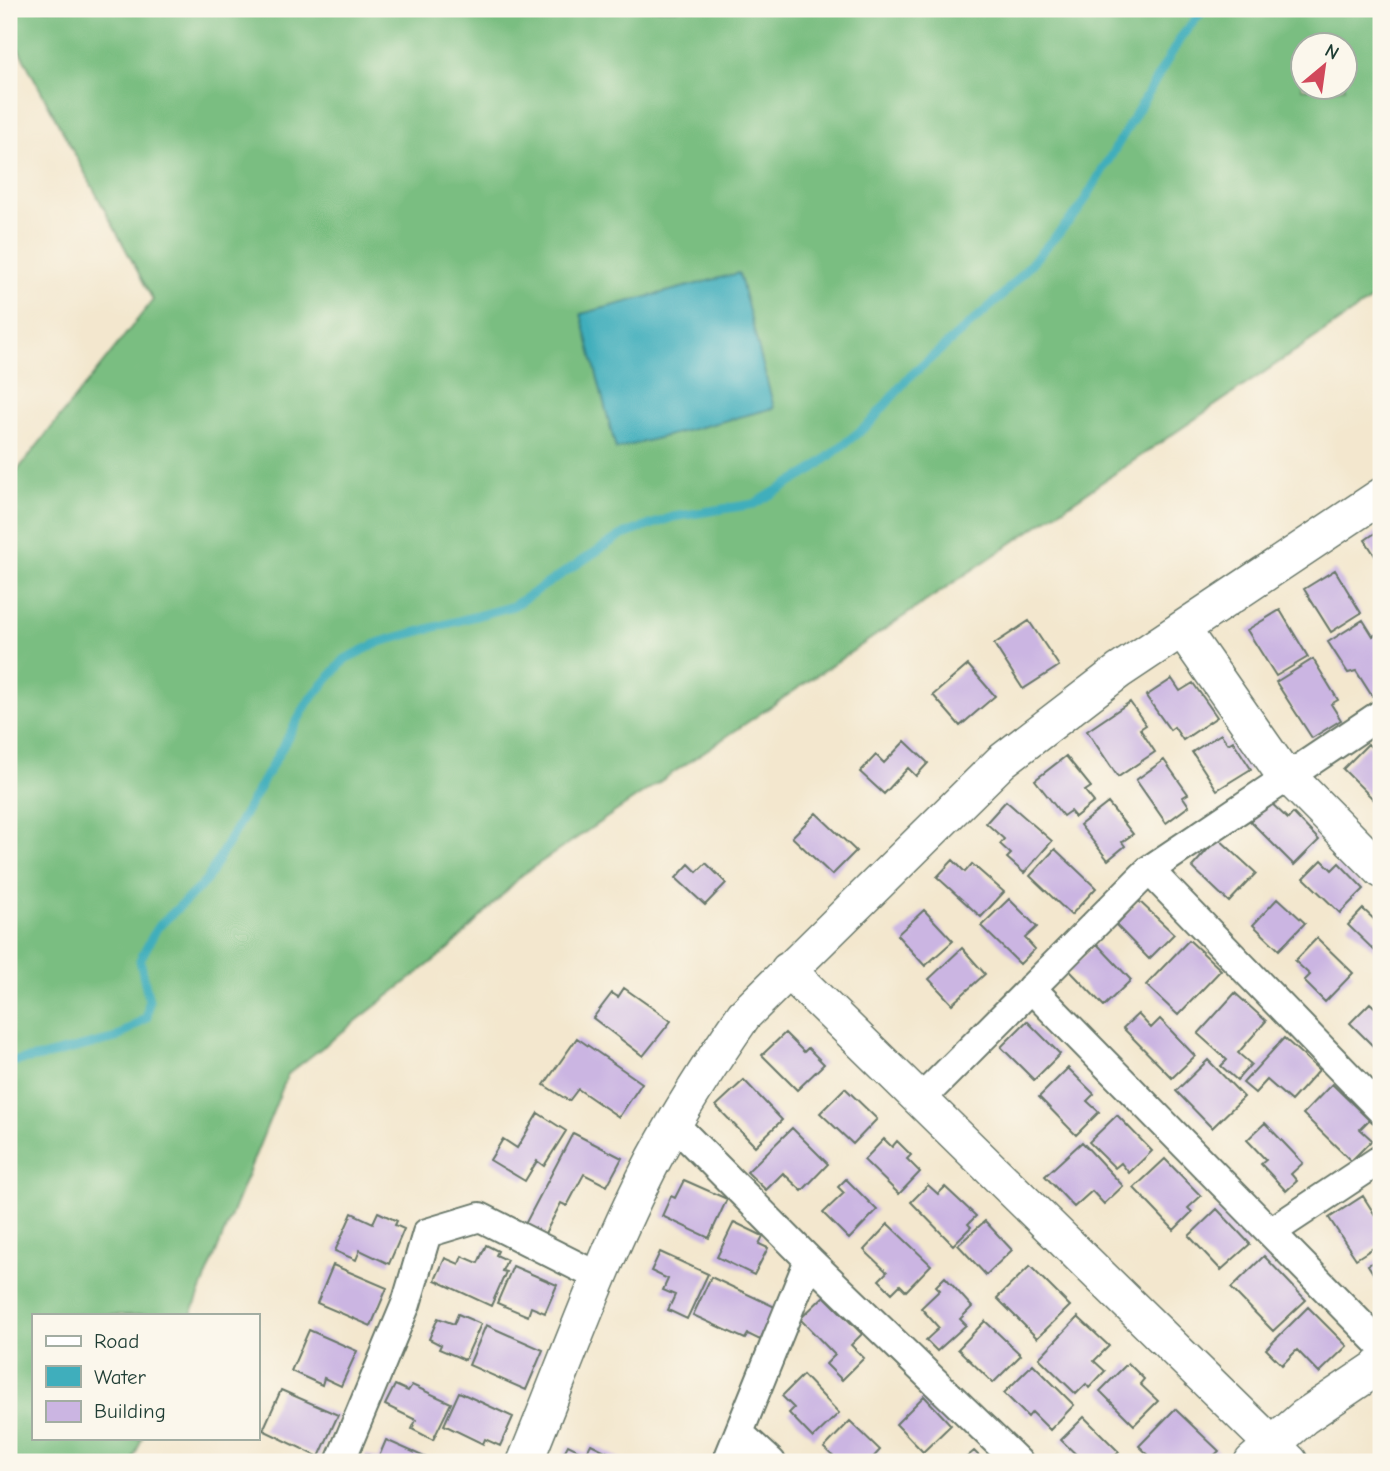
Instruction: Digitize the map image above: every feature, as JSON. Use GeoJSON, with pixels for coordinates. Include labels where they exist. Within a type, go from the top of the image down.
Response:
{"type":"FeatureCollection","features":[{"type":"Feature","properties":{"kind":"street"},"geometry":{"type":"LineString","coordinates":[[525,1462],[622,1226],[674,1124],[744,1015],[1002,761],[1074,703],[1381,496]]}},
{"type":"Feature","properties":{"kind":"street"},"geometry":{"type":"LineString","coordinates":[[1182,629],[1255,735],[1288,777],[1381,870]]}},
{"type":"Feature","properties":{"kind":"street"},"geometry":{"type":"LineString","coordinates":[[920,1100],[1149,870],[1381,714]]}},
{"type":"Feature","properties":{"kind":"street"},"geometry":{"type":"LineString","coordinates":[[1149,870],[1381,1110]]}},
{"type":"Feature","properties":{"kind":"street"},"geometry":{"type":"LineString","coordinates":[[788,970],[1271,1456],[1304,1417],[1381,1365]]}},
{"type":"Feature","properties":{"kind":"street"},"geometry":{"type":"LineString","coordinates":[[1031,988],[1381,1345]]}},
{"type":"Feature","properties":{"kind":"street"},"geometry":{"type":"LineString","coordinates":[[674,1124],[809,1260],[1018,1462]]}},
{"type":"Feature","properties":{"kind":"street"},"geometry":{"type":"LineString","coordinates":[[1271,1233],[1381,1158]]}},
{"type":"Feature","properties":{"kind":"street"},"geometry":{"type":"LineString","coordinates":[[340,1462],[406,1304],[427,1233],[480,1217],[601,1279]]}},
{"type":"Feature","properties":{"kind":"street"},"geometry":{"type":"LineString","coordinates":[[727,1462],[809,1260]]}},
{"type":"Feature","properties":{"kind":"street"},"geometry":{"type":"LineString","coordinates":[[739,1433],[771,1462]]}},
{"type":"Feature","properties":{"kind":"green space"},"geometry":{"type":"Polygon","coordinates":[[[9,9],[1381,9],[1381,293],[522,875],[450,948],[288,1074],[191,1314],[32,1314],[32,1440],[141,1440],[132,1462],[9,1462],[9,477],[17,471],[153,300],[9,31],[9,9]]]}},
{"type":"Feature","properties":{"kind":"water"},"geometry":{"type":"Polygon","coordinates":[[[739,273],[774,408],[616,449],[581,314],[739,273]]]}},
{"type":"Feature","properties":{"kind":"building"},"geometry":{"type":"Polygon","coordinates":[[[1381,529],[1381,565],[1365,540],[1381,529]]]}},
{"type":"Feature","properties":{"kind":"building"},"geometry":{"type":"Polygon","coordinates":[[[1335,570],[1361,613],[1331,632],[1304,589],[1335,570]]]}},
{"type":"Feature","properties":{"kind":"building"},"geometry":{"type":"Polygon","coordinates":[[[1280,610],[1308,657],[1276,676],[1247,630],[1280,610]]]}},
{"type":"Feature","properties":{"kind":"building"},"geometry":{"type":"Polygon","coordinates":[[[1363,620],[1373,636],[1381,631],[1381,690],[1372,696],[1356,671],[1348,673],[1328,642],[1363,620]]]}},
{"type":"Feature","properties":{"kind":"building"},"geometry":{"type":"Polygon","coordinates":[[[1029,621],[1059,666],[1023,689],[994,644],[1029,621]]]}},
{"type":"Feature","properties":{"kind":"building"},"geometry":{"type":"Polygon","coordinates":[[[1313,659],[1338,700],[1331,704],[1341,720],[1312,738],[1276,682],[1313,659]]]}},
{"type":"Feature","properties":{"kind":"building"},"geometry":{"type":"Polygon","coordinates":[[[968,665],[995,696],[960,726],[933,695],[968,665]]]}},
{"type":"Feature","properties":{"kind":"building"},"geometry":{"type":"Polygon","coordinates":[[[1172,679],[1180,691],[1193,683],[1217,717],[1183,740],[1174,727],[1170,730],[1146,696],[1172,679]]]}},
{"type":"Feature","properties":{"kind":"building"},"geometry":{"type":"Polygon","coordinates":[[[1130,702],[1146,725],[1140,729],[1155,752],[1118,777],[1087,731],[1130,702]]]}},
{"type":"Feature","properties":{"kind":"building"},"geometry":{"type":"Polygon","coordinates":[[[1221,734],[1228,744],[1233,741],[1251,769],[1217,790],[1192,752],[1221,734]]]}},
{"type":"Feature","properties":{"kind":"building"},"geometry":{"type":"Polygon","coordinates":[[[905,741],[928,763],[916,776],[908,768],[884,794],[860,772],[876,755],[884,763],[905,741]]]}},
{"type":"Feature","properties":{"kind":"building"},"geometry":{"type":"Polygon","coordinates":[[[1368,744],[1381,757],[1380,806],[1343,769],[1368,744]]]}},
{"type":"Feature","properties":{"kind":"building"},"geometry":{"type":"Polygon","coordinates":[[[1066,756],[1091,787],[1085,791],[1094,802],[1075,817],[1070,811],[1063,816],[1035,780],[1066,756]]]}},
{"type":"Feature","properties":{"kind":"building"},"geometry":{"type":"Polygon","coordinates":[[[1164,760],[1188,794],[1183,797],[1189,806],[1166,823],[1136,780],[1164,760]]]}},
{"type":"Feature","properties":{"kind":"building"},"geometry":{"type":"Polygon","coordinates":[[[1006,801],[1052,841],[1024,873],[1007,858],[1011,854],[1000,844],[1004,839],[986,823],[1006,801]]]}},
{"type":"Feature","properties":{"kind":"building"},"geometry":{"type":"Polygon","coordinates":[[[1269,801],[1288,819],[1293,813],[1319,840],[1294,865],[1250,821],[1269,801]]]}},
{"type":"Feature","properties":{"kind":"building"},"geometry":{"type":"Polygon","coordinates":[[[1108,803],[1133,834],[1122,842],[1125,846],[1108,860],[1080,825],[1108,803]]]}},
{"type":"Feature","properties":{"kind":"building"},"geometry":{"type":"Polygon","coordinates":[[[816,813],[856,851],[832,875],[792,837],[816,813]]]}},
{"type":"Feature","properties":{"kind":"building"},"geometry":{"type":"Polygon","coordinates":[[[1218,838],[1256,873],[1229,902],[1192,867],[1218,838]]]}},
{"type":"Feature","properties":{"kind":"building"},"geometry":{"type":"Polygon","coordinates":[[[1055,849],[1096,888],[1071,915],[1030,876],[1055,849]]]}},
{"type":"Feature","properties":{"kind":"building"},"geometry":{"type":"Polygon","coordinates":[[[953,860],[965,872],[972,864],[1004,892],[981,917],[937,877],[953,860]]]}},
{"type":"Feature","properties":{"kind":"building"},"geometry":{"type":"Polygon","coordinates":[[[1322,860],[1332,870],[1339,863],[1364,889],[1340,913],[1304,878],[1322,860]]]}},
{"type":"Feature","properties":{"kind":"building"},"geometry":{"type":"Polygon","coordinates":[[[706,863],[726,883],[705,905],[676,878],[689,864],[697,872],[706,863]]]}},
{"type":"Feature","properties":{"kind":"building"},"geometry":{"type":"Polygon","coordinates":[[[1278,898],[1305,923],[1279,950],[1253,925],[1278,898]]]}},
{"type":"Feature","properties":{"kind":"building"},"geometry":{"type":"Polygon","coordinates":[[[1009,899],[1037,927],[1025,938],[1035,949],[1020,964],[981,926],[1009,899]]]}},
{"type":"Feature","properties":{"kind":"building"},"geometry":{"type":"Polygon","coordinates":[[[1139,901],[1174,934],[1149,959],[1116,925],[1139,901]]]}},
{"type":"Feature","properties":{"kind":"building"},"geometry":{"type":"Polygon","coordinates":[[[1363,909],[1378,923],[1381,919],[1381,957],[1348,925],[1363,909]]]}},
{"type":"Feature","properties":{"kind":"building"},"geometry":{"type":"Polygon","coordinates":[[[924,910],[953,941],[925,966],[897,935],[924,910]]]}},
{"type":"Feature","properties":{"kind":"building"},"geometry":{"type":"Polygon","coordinates":[[[1317,938],[1353,973],[1325,1002],[1304,981],[1310,975],[1295,961],[1317,938]]]}},
{"type":"Feature","properties":{"kind":"building"},"geometry":{"type":"Polygon","coordinates":[[[1189,940],[1221,970],[1178,1015],[1146,985],[1189,940]]]}},
{"type":"Feature","properties":{"kind":"building"},"geometry":{"type":"Polygon","coordinates":[[[1097,944],[1131,980],[1104,1006],[1069,970],[1097,944]]]}},
{"type":"Feature","properties":{"kind":"building"},"geometry":{"type":"Polygon","coordinates":[[[962,948],[985,974],[952,1004],[929,979],[962,948]]]}},
{"type":"Feature","properties":{"kind":"building"},"geometry":{"type":"Polygon","coordinates":[[[624,988],[671,1021],[643,1056],[593,1018],[612,993],[618,997],[624,988]]]}},
{"type":"Feature","properties":{"kind":"building"},"geometry":{"type":"Polygon","coordinates":[[[1235,993],[1266,1021],[1238,1053],[1251,1064],[1237,1080],[1221,1066],[1227,1060],[1198,1034],[1235,993]]]}},
{"type":"Feature","properties":{"kind":"building"},"geometry":{"type":"Polygon","coordinates":[[[1370,1003],[1381,1013],[1379,1052],[1350,1023],[1370,1003]]]}},
{"type":"Feature","properties":{"kind":"building"},"geometry":{"type":"Polygon","coordinates":[[[1138,1014],[1151,1028],[1160,1019],[1195,1056],[1172,1078],[1123,1028],[1138,1014]]]}},
{"type":"Feature","properties":{"kind":"building"},"geometry":{"type":"Polygon","coordinates":[[[1027,1021],[1060,1054],[1034,1080],[1001,1047],[1027,1021]]]}},
{"type":"Feature","properties":{"kind":"building"},"geometry":{"type":"Polygon","coordinates":[[[785,1033],[804,1052],[808,1048],[824,1064],[797,1090],[762,1055],[785,1033]]]}},
{"type":"Feature","properties":{"kind":"building"},"geometry":{"type":"Polygon","coordinates":[[[577,1038],[642,1083],[619,1117],[578,1089],[569,1101],[544,1085],[577,1038]]]}},
{"type":"Feature","properties":{"kind":"building"},"geometry":{"type":"Polygon","coordinates":[[[1284,1038],[1319,1070],[1291,1101],[1267,1080],[1255,1093],[1243,1083],[1284,1038]]]}},
{"type":"Feature","properties":{"kind":"building"},"geometry":{"type":"Polygon","coordinates":[[[1208,1060],[1244,1097],[1212,1128],[1176,1091],[1208,1060]]]}},
{"type":"Feature","properties":{"kind":"building"},"geometry":{"type":"Polygon","coordinates":[[[1068,1068],[1094,1094],[1087,1101],[1099,1112],[1076,1135],[1039,1097],[1068,1068]]]}},
{"type":"Feature","properties":{"kind":"building"},"geometry":{"type":"Polygon","coordinates":[[[744,1080],[782,1120],[755,1146],[716,1106],[744,1080]]]}},
{"type":"Feature","properties":{"kind":"building"},"geometry":{"type":"Polygon","coordinates":[[[1332,1084],[1369,1120],[1360,1129],[1372,1140],[1351,1161],[1303,1114],[1332,1084]]]}},
{"type":"Feature","properties":{"kind":"building"},"geometry":{"type":"Polygon","coordinates":[[[845,1088],[877,1119],[853,1144],[820,1113],[845,1088]]]}},
{"type":"Feature","properties":{"kind":"building"},"geometry":{"type":"Polygon","coordinates":[[[538,1113],[566,1131],[544,1166],[537,1161],[525,1181],[490,1160],[503,1139],[517,1148],[538,1113]]]}},
{"type":"Feature","properties":{"kind":"building"},"geometry":{"type":"Polygon","coordinates":[[[1117,1115],[1152,1151],[1129,1173],[1121,1163],[1115,1168],[1089,1142],[1117,1115]]]}},
{"type":"Feature","properties":{"kind":"building"},"geometry":{"type":"Polygon","coordinates":[[[1265,1123],[1303,1163],[1291,1174],[1297,1181],[1286,1191],[1261,1164],[1266,1160],[1247,1140],[1265,1123]]]}},
{"type":"Feature","properties":{"kind":"building"},"geometry":{"type":"Polygon","coordinates":[[[792,1128],[828,1164],[802,1191],[783,1173],[766,1190],[747,1172],[792,1128]]]}},
{"type":"Feature","properties":{"kind":"building"},"geometry":{"type":"Polygon","coordinates":[[[573,1133],[622,1158],[607,1186],[584,1174],[567,1206],[561,1203],[542,1239],[523,1228],[573,1133]]]}},
{"type":"Feature","properties":{"kind":"building"},"geometry":{"type":"Polygon","coordinates":[[[884,1139],[892,1147],[897,1141],[911,1155],[907,1159],[920,1172],[899,1194],[864,1160],[884,1139]]]}},
{"type":"Feature","properties":{"kind":"building"},"geometry":{"type":"Polygon","coordinates":[[[1082,1142],[1123,1186],[1104,1204],[1092,1191],[1074,1207],[1045,1176],[1082,1142]]]}},
{"type":"Feature","properties":{"kind":"building"},"geometry":{"type":"Polygon","coordinates":[[[1165,1159],[1201,1196],[1188,1208],[1192,1212],[1174,1230],[1134,1188],[1165,1159]]]}},
{"type":"Feature","properties":{"kind":"building"},"geometry":{"type":"Polygon","coordinates":[[[846,1179],[877,1210],[849,1239],[823,1213],[844,1193],[838,1187],[846,1179]]]}},
{"type":"Feature","properties":{"kind":"building"},"geometry":{"type":"Polygon","coordinates":[[[684,1180],[727,1199],[709,1238],[662,1216],[671,1196],[675,1198],[684,1180]]]}},
{"type":"Feature","properties":{"kind":"building"},"geometry":{"type":"Polygon","coordinates":[[[928,1185],[938,1194],[945,1187],[976,1216],[968,1224],[971,1227],[953,1245],[911,1202],[928,1185]]]}},
{"type":"Feature","properties":{"kind":"building"},"geometry":{"type":"Polygon","coordinates":[[[1363,1196],[1375,1215],[1381,1210],[1381,1243],[1356,1259],[1329,1218],[1363,1196]]]}},
{"type":"Feature","properties":{"kind":"building"},"geometry":{"type":"Polygon","coordinates":[[[1217,1209],[1250,1244],[1221,1270],[1189,1236],[1217,1209]]]}},
{"type":"Feature","properties":{"kind":"building"},"geometry":{"type":"Polygon","coordinates":[[[378,1212],[397,1221],[395,1225],[404,1229],[389,1264],[360,1250],[356,1260],[335,1251],[352,1213],[373,1223],[378,1212]]]}},
{"type":"Feature","properties":{"kind":"building"},"geometry":{"type":"Polygon","coordinates":[[[985,1221],[1012,1250],[986,1275],[958,1245],[985,1221]]]}},
{"type":"Feature","properties":{"kind":"building"},"geometry":{"type":"Polygon","coordinates":[[[734,1222],[763,1236],[759,1244],[768,1248],[754,1275],[717,1257],[734,1222]]]}},
{"type":"Feature","properties":{"kind":"building"},"geometry":{"type":"Polygon","coordinates":[[[888,1224],[931,1265],[906,1291],[900,1285],[892,1293],[879,1280],[887,1272],[864,1250],[888,1224]]]}},
{"type":"Feature","properties":{"kind":"building"},"geometry":{"type":"Polygon","coordinates":[[[486,1245],[498,1251],[496,1255],[507,1260],[502,1271],[506,1272],[491,1306],[435,1280],[445,1258],[459,1264],[462,1256],[478,1263],[486,1245]]]}},
{"type":"Feature","properties":{"kind":"building"},"geometry":{"type":"Polygon","coordinates":[[[660,1252],[708,1274],[687,1319],[668,1310],[675,1295],[663,1290],[668,1279],[651,1271],[660,1252]]]}},
{"type":"Feature","properties":{"kind":"building"},"geometry":{"type":"Polygon","coordinates":[[[1264,1256],[1306,1300],[1273,1331],[1231,1288],[1264,1256]]]}},
{"type":"Feature","properties":{"kind":"building"},"geometry":{"type":"Polygon","coordinates":[[[1381,1257],[1381,1286],[1368,1265],[1381,1257]]]}},
{"type":"Feature","properties":{"kind":"building"},"geometry":{"type":"Polygon","coordinates":[[[333,1265],[387,1288],[371,1326],[317,1303],[333,1265]]]}},
{"type":"Feature","properties":{"kind":"building"},"geometry":{"type":"Polygon","coordinates":[[[513,1266],[557,1285],[545,1313],[531,1307],[528,1316],[497,1303],[513,1266]]]}},
{"type":"Feature","properties":{"kind":"building"},"geometry":{"type":"Polygon","coordinates":[[[1030,1266],[1070,1306],[1037,1338],[997,1298],[1030,1266]]]}},
{"type":"Feature","properties":{"kind":"building"},"geometry":{"type":"Polygon","coordinates":[[[711,1277],[775,1307],[760,1340],[748,1334],[745,1339],[693,1315],[711,1277]]]}},
{"type":"Feature","properties":{"kind":"building"},"geometry":{"type":"Polygon","coordinates":[[[945,1277],[972,1307],[960,1319],[966,1325],[937,1351],[926,1340],[939,1328],[921,1308],[940,1290],[936,1286],[945,1277]]]}},
{"type":"Feature","properties":{"kind":"building"},"geometry":{"type":"Polygon","coordinates":[[[824,1296],[862,1334],[851,1345],[864,1358],[842,1380],[826,1364],[835,1355],[800,1319],[824,1296]]]}},
{"type":"Feature","properties":{"kind":"building"},"geometry":{"type":"Polygon","coordinates":[[[1308,1307],[1347,1346],[1319,1373],[1297,1350],[1282,1365],[1266,1349],[1308,1307]]]}},
{"type":"Feature","properties":{"kind":"building"},"geometry":{"type":"Polygon","coordinates":[[[458,1314],[481,1324],[465,1360],[439,1349],[441,1345],[429,1339],[438,1318],[454,1324],[458,1314]]]}},
{"type":"Feature","properties":{"kind":"building"},"geometry":{"type":"Polygon","coordinates":[[[1078,1317],[1109,1346],[1094,1361],[1105,1371],[1089,1388],[1086,1384],[1076,1394],[1039,1358],[1078,1317]]]}},
{"type":"Feature","properties":{"kind":"building"},"geometry":{"type":"Polygon","coordinates":[[[985,1321],[1021,1355],[993,1383],[958,1349],[985,1321]]]}},
{"type":"Feature","properties":{"kind":"building"},"geometry":{"type":"Polygon","coordinates":[[[486,1325],[543,1350],[526,1390],[469,1365],[486,1325]]]}},
{"type":"Feature","properties":{"kind":"building"},"geometry":{"type":"Polygon","coordinates":[[[309,1330],[357,1351],[341,1386],[324,1378],[322,1385],[291,1371],[309,1330]]]}},
{"type":"Feature","properties":{"kind":"building"},"geometry":{"type":"Polygon","coordinates":[[[1128,1363],[1144,1379],[1140,1384],[1158,1401],[1134,1425],[1100,1391],[1128,1363]]]}},
{"type":"Feature","properties":{"kind":"building"},"geometry":{"type":"Polygon","coordinates":[[[1033,1364],[1074,1405],[1050,1430],[1032,1412],[1028,1417],[1004,1393],[1033,1364]]]}},
{"type":"Feature","properties":{"kind":"building"},"geometry":{"type":"Polygon","coordinates":[[[803,1375],[839,1413],[813,1438],[789,1413],[794,1408],[782,1396],[803,1375]]]}},
{"type":"Feature","properties":{"kind":"building"},"geometry":{"type":"Polygon","coordinates":[[[395,1385],[408,1391],[412,1385],[451,1403],[433,1440],[412,1429],[416,1420],[385,1405],[395,1385]]]}},
{"type":"Feature","properties":{"kind":"building"},"geometry":{"type":"Polygon","coordinates":[[[281,1390],[338,1415],[319,1457],[263,1430],[281,1390]]]}},
{"type":"Feature","properties":{"kind":"building"},"geometry":{"type":"Polygon","coordinates":[[[459,1392],[513,1417],[500,1446],[485,1439],[483,1444],[444,1425],[459,1392]]]}},
{"type":"Feature","properties":{"kind":"building"},"geometry":{"type":"Polygon","coordinates":[[[924,1396],[951,1425],[923,1452],[896,1424],[924,1396]]]}},
{"type":"Feature","properties":{"kind":"building"},"geometry":{"type":"Polygon","coordinates":[[[1175,1409],[1219,1451],[1207,1462],[1156,1462],[1139,1446],[1175,1409]]]}},
{"type":"Feature","properties":{"kind":"building"},"geometry":{"type":"Polygon","coordinates":[[[1084,1417],[1119,1452],[1109,1462],[1084,1462],[1061,1440],[1084,1417]]]}},
{"type":"Feature","properties":{"kind":"building"},"geometry":{"type":"Polygon","coordinates":[[[850,1421],[880,1450],[869,1462],[839,1462],[824,1448],[850,1421]]]}},
{"type":"Feature","properties":{"kind":"building"},"geometry":{"type":"Polygon","coordinates":[[[386,1440],[427,1458],[426,1462],[362,1462],[366,1454],[378,1459],[386,1440]]]}},
{"type":"Feature","properties":{"kind":"building"},"geometry":{"type":"Polygon","coordinates":[[[591,1444],[627,1462],[559,1462],[568,1445],[586,1454],[591,1444]]]}},
{"type":"Feature","properties":{"kind":"building"},"geometry":{"type":"Polygon","coordinates":[[[974,1451],[985,1462],[961,1462],[974,1451]]]}},
{"type":"Feature","properties":{"kind":"waterway"},"geometry":{"type":"LineString","coordinates":[[9,1062],[41,1057],[116,1038],[147,1017],[149,1001],[140,960],[157,928],[206,881],[308,702],[345,659],[380,642],[513,606],[620,536],[673,517],[754,504],[811,471],[870,423],[907,379],[1002,296],[1079,210],[1181,37],[1204,9]]}}]}
